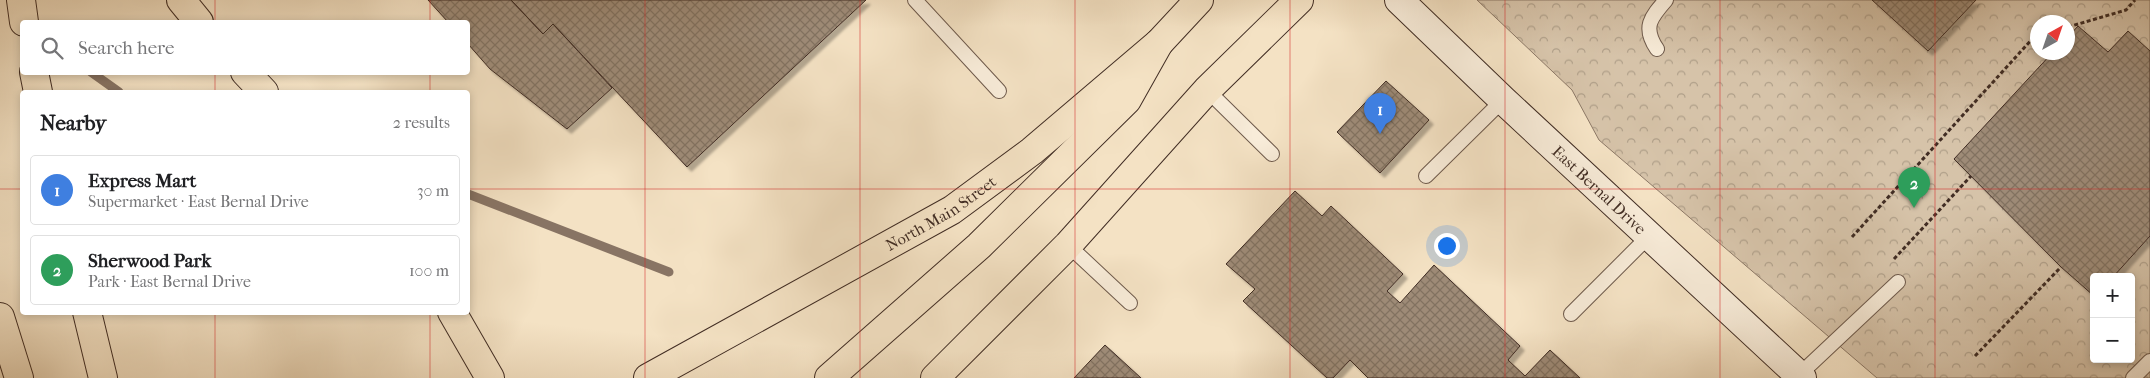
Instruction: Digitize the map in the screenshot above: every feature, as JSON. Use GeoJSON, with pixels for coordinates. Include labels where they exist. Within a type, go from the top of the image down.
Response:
{"type":"FeatureCollection","features":[{"type":"Feature","properties":{"kind":"main road"},"geometry":{"type":"LineString","coordinates":[[21,0],[24,20]]}},
{"type":"Feature","properties":{"kind":"main road"},"geometry":{"type":"LineString","coordinates":[[181,0],[197,20]]}},
{"type":"Feature","properties":{"kind":"main road","name":"North Main Street"},"geometry":{"type":"LineString","coordinates":[[648,378],[952,210],[1032,151],[1159,43],[1199,0]]}},
{"type":"Feature","properties":{"kind":"main road"},"geometry":{"type":"LineString","coordinates":[[935,378],[1068,245],[1207,90],[1298,0]]}},
{"type":"Feature","properties":{"kind":"main road","name":"East Bernal Drive"},"geometry":{"type":"LineString","coordinates":[[1399,0],[1503,100],[1801,377]]}},
{"type":"Feature","properties":{"kind":"main road"},"geometry":{"type":"LineString","coordinates":[[829,378],[979,246],[1127,100],[1159,43]]}},
{"type":"Feature","properties":{"kind":"main road"},"geometry":{"type":"LineString","coordinates":[[35,75],[38,90]]}},
{"type":"Feature","properties":{"kind":"main road"},"geometry":{"type":"LineString","coordinates":[[248,75],[262,90]]}},
{"type":"Feature","properties":{"kind":"main road"},"geometry":{"type":"LineString","coordinates":[[88,315],[103,378]]}},
{"type":"Feature","properties":{"kind":"main road"},"geometry":{"type":"LineString","coordinates":[[454,315],[490,378]]}},
{"type":"Feature","properties":{"kind":"main road"},"geometry":{"type":"LineString","coordinates":[[0,317],[18,378]]}},
{"type":"Feature","properties":{"kind":"lane"},"geometry":{"type":"LineString","coordinates":[[915,0],[999,91]]}},
{"type":"Feature","properties":{"kind":"lane"},"geometry":{"type":"LineString","coordinates":[[1658,49],[1653,42],[1649,26],[1651,17],[1666,0]]}},
{"type":"Feature","properties":{"kind":"lane"},"geometry":{"type":"LineString","coordinates":[[1207,90],[1272,154]]}},
{"type":"Feature","properties":{"kind":"lane"},"geometry":{"type":"LineString","coordinates":[[1426,176],[1503,100]]}},
{"type":"Feature","properties":{"kind":"lane"},"geometry":{"type":"LineString","coordinates":[[1571,314],[1650,235]]}},
{"type":"Feature","properties":{"kind":"lane"},"geometry":{"type":"LineString","coordinates":[[1068,245],[1130,303]]}},
{"type":"Feature","properties":{"kind":"lane"},"geometry":{"type":"LineString","coordinates":[[1801,377],[1898,282]]}},
{"type":"Feature","properties":{"kind":"lane"},"geometry":{"type":"LineString","coordinates":[[2133,378],[2150,361]]}},
{"type":"Feature","properties":{"kind":"path"},"geometry":{"type":"LineString","coordinates":[[2075,25],[2126,10],[2135,0]]}},
{"type":"Feature","properties":{"kind":"path"},"geometry":{"type":"LineString","coordinates":[[1852,237],[2030,40]]}},
{"type":"Feature","properties":{"kind":"path"},"geometry":{"type":"LineString","coordinates":[[1892,262],[1971,176]]}},
{"type":"Feature","properties":{"kind":"path"},"geometry":{"type":"LineString","coordinates":[[1975,356],[2061,266]]}},
{"type":"Feature","properties":{"kind":"green space"},"geometry":{"type":"Polygon","coordinates":[[[1477,0],[2150,0],[2150,378],[1877,378],[1599,140],[1572,90],[1477,0]]]}},
{"type":"Feature","properties":{"kind":"building"},"geometry":{"type":"Polygon","coordinates":[[[428,0],[511,0],[543,34],[553,24],[612,88],[567,129],[490,69],[470,46],[470,20],[446,20],[428,0]]]}},
{"type":"Feature","properties":{"kind":"building"},"geometry":{"type":"Polygon","coordinates":[[[511,0],[866,0],[687,167],[553,24],[543,34],[511,0]]]}},
{"type":"Feature","properties":{"kind":"building"},"geometry":{"type":"Polygon","coordinates":[[[1872,0],[1976,0],[1928,51],[1872,0]]]}},
{"type":"Feature","properties":{"kind":"building"},"geometry":{"type":"Polygon","coordinates":[[[2078,26],[2108,52],[2128,31],[2150,51],[2150,236],[2117,273],[2090,273],[2090,292],[2061,267],[1954,159],[2046,60],[2075,60],[2075,29],[2078,26]]]}},
{"type":"Feature","properties":{"kind":"building"},"geometry":{"type":"Polygon","coordinates":[[[1386,81],[1429,120],[1380,173],[1337,132],[1386,81]]]}},
{"type":"Feature","properties":{"kind":"building"},"geometry":{"type":"Polygon","coordinates":[[[1295,191],[1322,216],[1331,206],[1403,274],[1387,291],[1400,303],[1434,265],[1520,346],[1508,360],[1525,376],[1550,350],[1580,378],[1368,378],[1350,360],[1333,378],[1327,378],[1243,301],[1255,289],[1226,264],[1295,191]]]}},
{"type":"Feature","properties":{"kind":"building"},"geometry":{"type":"Polygon","coordinates":[[[1105,345],[1141,378],[1074,378],[1105,345]]]}},
{"type":"Feature","properties":{"kind":"waterway"},"geometry":{"type":"LineString","coordinates":[[95,75],[116,90]]}},
{"type":"Feature","properties":{"kind":"waterway"},"geometry":{"type":"LineString","coordinates":[[470,195],[669,272]]}},
{"type":"Feature","properties":{"kind":"place","name":"Express Mart"},"geometry":{"type":"Point","coordinates":[1380,134]}},
{"type":"Feature","properties":{"kind":"place","name":"Sherwood Park"},"geometry":{"type":"Point","coordinates":[1914,208]}}]}
